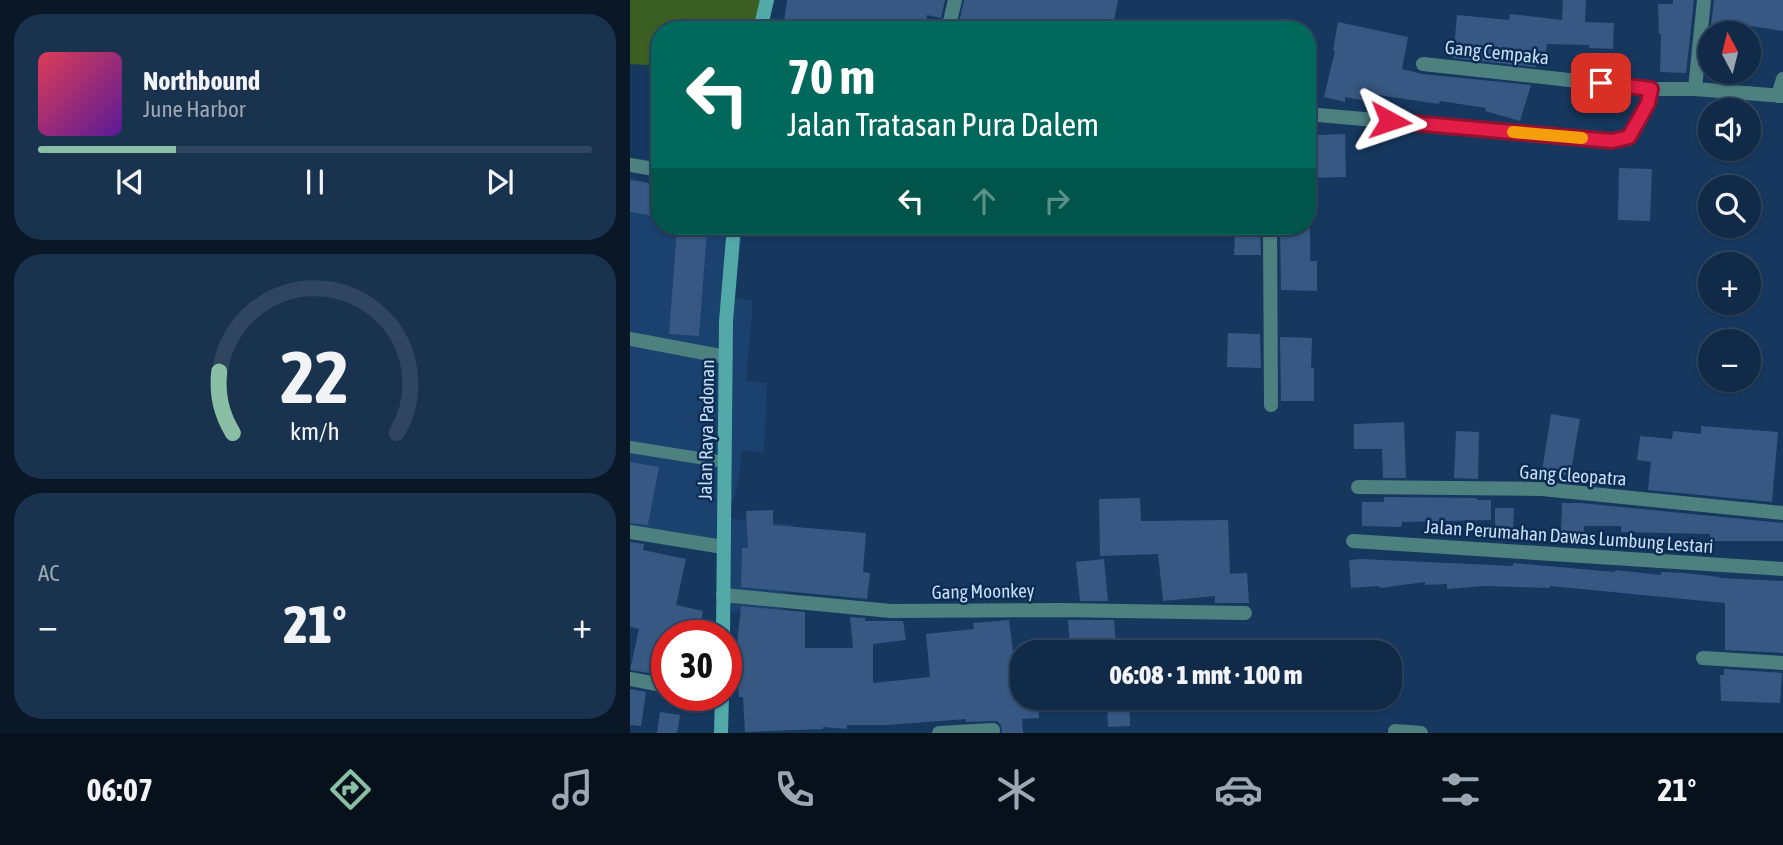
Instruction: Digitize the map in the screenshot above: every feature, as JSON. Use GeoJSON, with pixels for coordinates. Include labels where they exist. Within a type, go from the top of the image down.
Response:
{"type":"FeatureCollection","features":[{"type":"Feature","properties":{"kind":"main road"},"geometry":{"type":"LineString","coordinates":[[762,21],[767,0]]}},
{"type":"Feature","properties":{"kind":"main road","name":"Jalan Raya Padonan"},"geometry":{"type":"LineString","coordinates":[[723,620],[726,357],[728,283],[733,235]]}},
{"type":"Feature","properties":{"kind":"main road"},"geometry":{"type":"LineString","coordinates":[[720,711],[721,733]]}},
{"type":"Feature","properties":{"kind":"street"},"geometry":{"type":"LineString","coordinates":[[950,21],[955,0]]}},
{"type":"Feature","properties":{"kind":"street"},"geometry":{"type":"LineString","coordinates":[[1695,89],[1704,0]]}},
{"type":"Feature","properties":{"kind":"street","name":"Gang Cempaka"},"geometry":{"type":"LineString","coordinates":[[1423,64],[1651,89],[1695,89],[1780,96]]}},
{"type":"Feature","properties":{"kind":"street"},"geometry":{"type":"LineString","coordinates":[[1780,96],[1783,79]]}},
{"type":"Feature","properties":{"kind":"street"},"geometry":{"type":"LineString","coordinates":[[1316,115],[1612,141],[1629,137],[1648,103],[1651,89]]}},
{"type":"Feature","properties":{"kind":"street"},"geometry":{"type":"LineString","coordinates":[[630,165],[651,168]]}},
{"type":"Feature","properties":{"kind":"street"},"geometry":{"type":"LineString","coordinates":[[1270,235],[1271,405]]}},
{"type":"Feature","properties":{"kind":"street"},"geometry":{"type":"LineString","coordinates":[[630,339],[726,357]]}},
{"type":"Feature","properties":{"kind":"street","name":"Gang Cleopatra"},"geometry":{"type":"LineString","coordinates":[[1358,487],[1542,489],[1783,513]]}},
{"type":"Feature","properties":{"kind":"street"},"geometry":{"type":"LineString","coordinates":[[630,532],[723,547]]}},
{"type":"Feature","properties":{"kind":"street","name":"Jalan Perumahan Dawas Lumbung Lestari"},"geometry":{"type":"LineString","coordinates":[[1353,541],[1783,569]]}},
{"type":"Feature","properties":{"kind":"street","name":"Gang Moonkey"},"geometry":{"type":"LineString","coordinates":[[723,595],[891,611],[1245,613]]}},
{"type":"Feature","properties":{"kind":"street"},"geometry":{"type":"LineString","coordinates":[[1703,658],[1783,663]]}},
{"type":"Feature","properties":{"kind":"street"},"geometry":{"type":"LineString","coordinates":[[630,679],[651,683]]}},
{"type":"Feature","properties":{"kind":"street"},"geometry":{"type":"LineString","coordinates":[[939,733],[993,730]]}},
{"type":"Feature","properties":{"kind":"street"},"geometry":{"type":"LineString","coordinates":[[1395,731],[1420,733]]}},
{"type":"Feature","properties":{"kind":"lane"},"geometry":{"type":"LineString","coordinates":[[630,446],[724,463]]}},
{"type":"Feature","properties":{"kind":"shaded area"},"geometry":{"type":"Polygon","coordinates":[[[630,177],[651,184],[651,235],[742,235],[735,298],[753,301],[746,381],[767,383],[764,452],[742,451],[738,482],[728,518],[793,525],[783,612],[716,611],[727,546],[630,526],[630,177]]]}},
{"type":"Feature","properties":{"kind":"green space"},"geometry":{"type":"Polygon","coordinates":[[[630,0],[769,0],[768,21],[651,21],[651,65],[630,64],[630,0]]]}},
{"type":"Feature","properties":{"kind":"building"},"geometry":{"type":"Polygon","coordinates":[[[787,0],[945,0],[941,18],[927,15],[926,21],[784,21],[787,0]]]}},
{"type":"Feature","properties":{"kind":"building"},"geometry":{"type":"Polygon","coordinates":[[[964,0],[1118,0],[1114,21],[959,21],[964,0]]]}},
{"type":"Feature","properties":{"kind":"building"},"geometry":{"type":"Polygon","coordinates":[[[1563,0],[1586,0],[1585,22],[1614,23],[1613,49],[1589,48],[1589,45],[1547,44],[1545,60],[1539,59],[1536,67],[1453,58],[1457,15],[1509,20],[1510,14],[1562,20],[1563,0]]]}},
{"type":"Feature","properties":{"kind":"building"},"geometry":{"type":"Polygon","coordinates":[[[1673,0],[1694,0],[1686,73],[1660,72],[1661,34],[1658,4],[1673,4],[1673,0]]]}},
{"type":"Feature","properties":{"kind":"building"},"geometry":{"type":"Polygon","coordinates":[[[1714,0],[1783,0],[1783,31],[1761,28],[1761,21],[1711,21],[1714,0]]]}},
{"type":"Feature","properties":{"kind":"building"},"geometry":{"type":"Polygon","coordinates":[[[1338,22],[1408,37],[1402,69],[1422,74],[1531,85],[1520,121],[1485,111],[1486,108],[1440,101],[1439,104],[1378,95],[1376,103],[1345,97],[1345,102],[1324,97],[1335,51],[1338,22]]]}},
{"type":"Feature","properties":{"kind":"building"},"geometry":{"type":"Polygon","coordinates":[[[1345,134],[1346,177],[1316,178],[1317,135],[1345,134]]]}},
{"type":"Feature","properties":{"kind":"building"},"geometry":{"type":"Polygon","coordinates":[[[1619,168],[1652,169],[1650,221],[1618,220],[1619,168]]]}},
{"type":"Feature","properties":{"kind":"building"},"geometry":{"type":"Polygon","coordinates":[[[630,180],[651,184],[651,216],[630,212],[630,180]]]}},
{"type":"Feature","properties":{"kind":"building"},"geometry":{"type":"Polygon","coordinates":[[[677,235],[707,235],[699,336],[669,334],[677,235]]]}},
{"type":"Feature","properties":{"kind":"building"},"geometry":{"type":"Polygon","coordinates":[[[1235,235],[1260,235],[1261,255],[1234,255],[1235,235]]]}},
{"type":"Feature","properties":{"kind":"building"},"geometry":{"type":"Polygon","coordinates":[[[1280,235],[1310,235],[1310,261],[1317,261],[1317,291],[1281,290],[1280,235]]]}},
{"type":"Feature","properties":{"kind":"building"},"geometry":{"type":"Polygon","coordinates":[[[1228,333],[1260,334],[1261,368],[1227,367],[1228,333]]]}},
{"type":"Feature","properties":{"kind":"building"},"geometry":{"type":"Polygon","coordinates":[[[1280,337],[1312,338],[1314,401],[1281,401],[1280,337]]]}},
{"type":"Feature","properties":{"kind":"building"},"geometry":{"type":"Polygon","coordinates":[[[1551,414],[1580,419],[1570,476],[1542,471],[1551,414]]]}},
{"type":"Feature","properties":{"kind":"building"},"geometry":{"type":"Polygon","coordinates":[[[1404,422],[1406,478],[1383,478],[1382,449],[1354,449],[1354,424],[1404,422]]]}},
{"type":"Feature","properties":{"kind":"building"},"geometry":{"type":"Polygon","coordinates":[[[1701,426],[1778,432],[1772,502],[1648,490],[1651,462],[1637,460],[1640,436],[1672,439],[1673,431],[1701,434],[1701,426]]]}},
{"type":"Feature","properties":{"kind":"building"},"geometry":{"type":"Polygon","coordinates":[[[1456,431],[1479,432],[1478,479],[1454,478],[1456,431]]]}},
{"type":"Feature","properties":{"kind":"building"},"geometry":{"type":"Polygon","coordinates":[[[630,462],[659,467],[648,525],[630,523],[630,462]]]}},
{"type":"Feature","properties":{"kind":"building"},"geometry":{"type":"Polygon","coordinates":[[[1384,497],[1491,500],[1491,520],[1402,522],[1401,527],[1362,526],[1362,502],[1384,502],[1384,497]]]}},
{"type":"Feature","properties":{"kind":"building"},"geometry":{"type":"Polygon","coordinates":[[[1140,498],[1141,521],[1228,520],[1230,574],[1247,573],[1249,603],[1215,603],[1215,596],[1163,601],[1158,554],[1100,556],[1099,499],[1140,498]]]}},
{"type":"Feature","properties":{"kind":"building"},"geometry":{"type":"Polygon","coordinates":[[[1562,503],[1783,523],[1783,541],[1710,541],[1710,534],[1621,532],[1621,526],[1584,526],[1584,534],[1561,534],[1562,503]]]}},
{"type":"Feature","properties":{"kind":"building"},"geometry":{"type":"Polygon","coordinates":[[[1495,508],[1514,508],[1513,530],[1495,529],[1495,508]]]}},
{"type":"Feature","properties":{"kind":"building"},"geometry":{"type":"Polygon","coordinates":[[[773,510],[773,525],[866,533],[863,572],[870,573],[867,599],[741,587],[742,548],[748,548],[746,511],[773,510]]]}},
{"type":"Feature","properties":{"kind":"building"},"geometry":{"type":"Polygon","coordinates":[[[630,542],[644,544],[643,550],[686,559],[676,605],[703,611],[701,620],[651,620],[649,673],[630,670],[639,629],[630,627],[630,542]]]}},
{"type":"Feature","properties":{"kind":"building"},"geometry":{"type":"Polygon","coordinates":[[[1104,559],[1108,601],[1080,601],[1076,562],[1104,559]]]}},
{"type":"Feature","properties":{"kind":"building"},"geometry":{"type":"Polygon","coordinates":[[[1349,560],[1513,566],[1513,563],[1615,572],[1661,575],[1661,572],[1684,573],[1719,578],[1783,581],[1783,653],[1725,650],[1725,603],[1550,586],[1447,589],[1447,584],[1425,585],[1425,582],[1380,588],[1351,588],[1349,560]]]}},
{"type":"Feature","properties":{"kind":"building"},"geometry":{"type":"Polygon","coordinates":[[[741,606],[805,612],[805,648],[853,648],[850,617],[865,618],[865,621],[903,621],[906,640],[873,644],[873,683],[930,677],[926,634],[974,629],[973,623],[1009,620],[1012,640],[1010,710],[1039,710],[1039,718],[1022,719],[1023,733],[1002,733],[1001,725],[997,721],[966,722],[966,719],[847,725],[847,729],[823,727],[745,732],[742,620],[740,620],[741,606]]]}},
{"type":"Feature","properties":{"kind":"building"},"geometry":{"type":"Polygon","coordinates":[[[1068,620],[1114,620],[1116,640],[1069,640],[1068,620]]]}},
{"type":"Feature","properties":{"kind":"building"},"geometry":{"type":"Polygon","coordinates":[[[1724,669],[1782,673],[1780,703],[1721,701],[1720,675],[1724,675],[1724,669]]]}},
{"type":"Feature","properties":{"kind":"building"},"geometry":{"type":"Polygon","coordinates":[[[630,689],[646,692],[641,726],[630,725],[630,689]]]}},
{"type":"Feature","properties":{"kind":"building"},"geometry":{"type":"Polygon","coordinates":[[[1107,710],[1129,710],[1130,726],[1108,727],[1107,710]]]}},
{"type":"Feature","properties":{"kind":"building"},"geometry":{"type":"Polygon","coordinates":[[[660,712],[680,715],[677,733],[657,733],[660,712]]]}},
{"type":"Feature","properties":{"kind":"slow traffic"},"geometry":{"type":"LineString","coordinates":[[1513,132],[1582,138]]}},
{"type":"Feature","properties":{"kind":"route"},"geometry":{"type":"LineString","coordinates":[[1390,121],[1612,141],[1629,137],[1648,103],[1651,89],[1601,83]]}}]}
